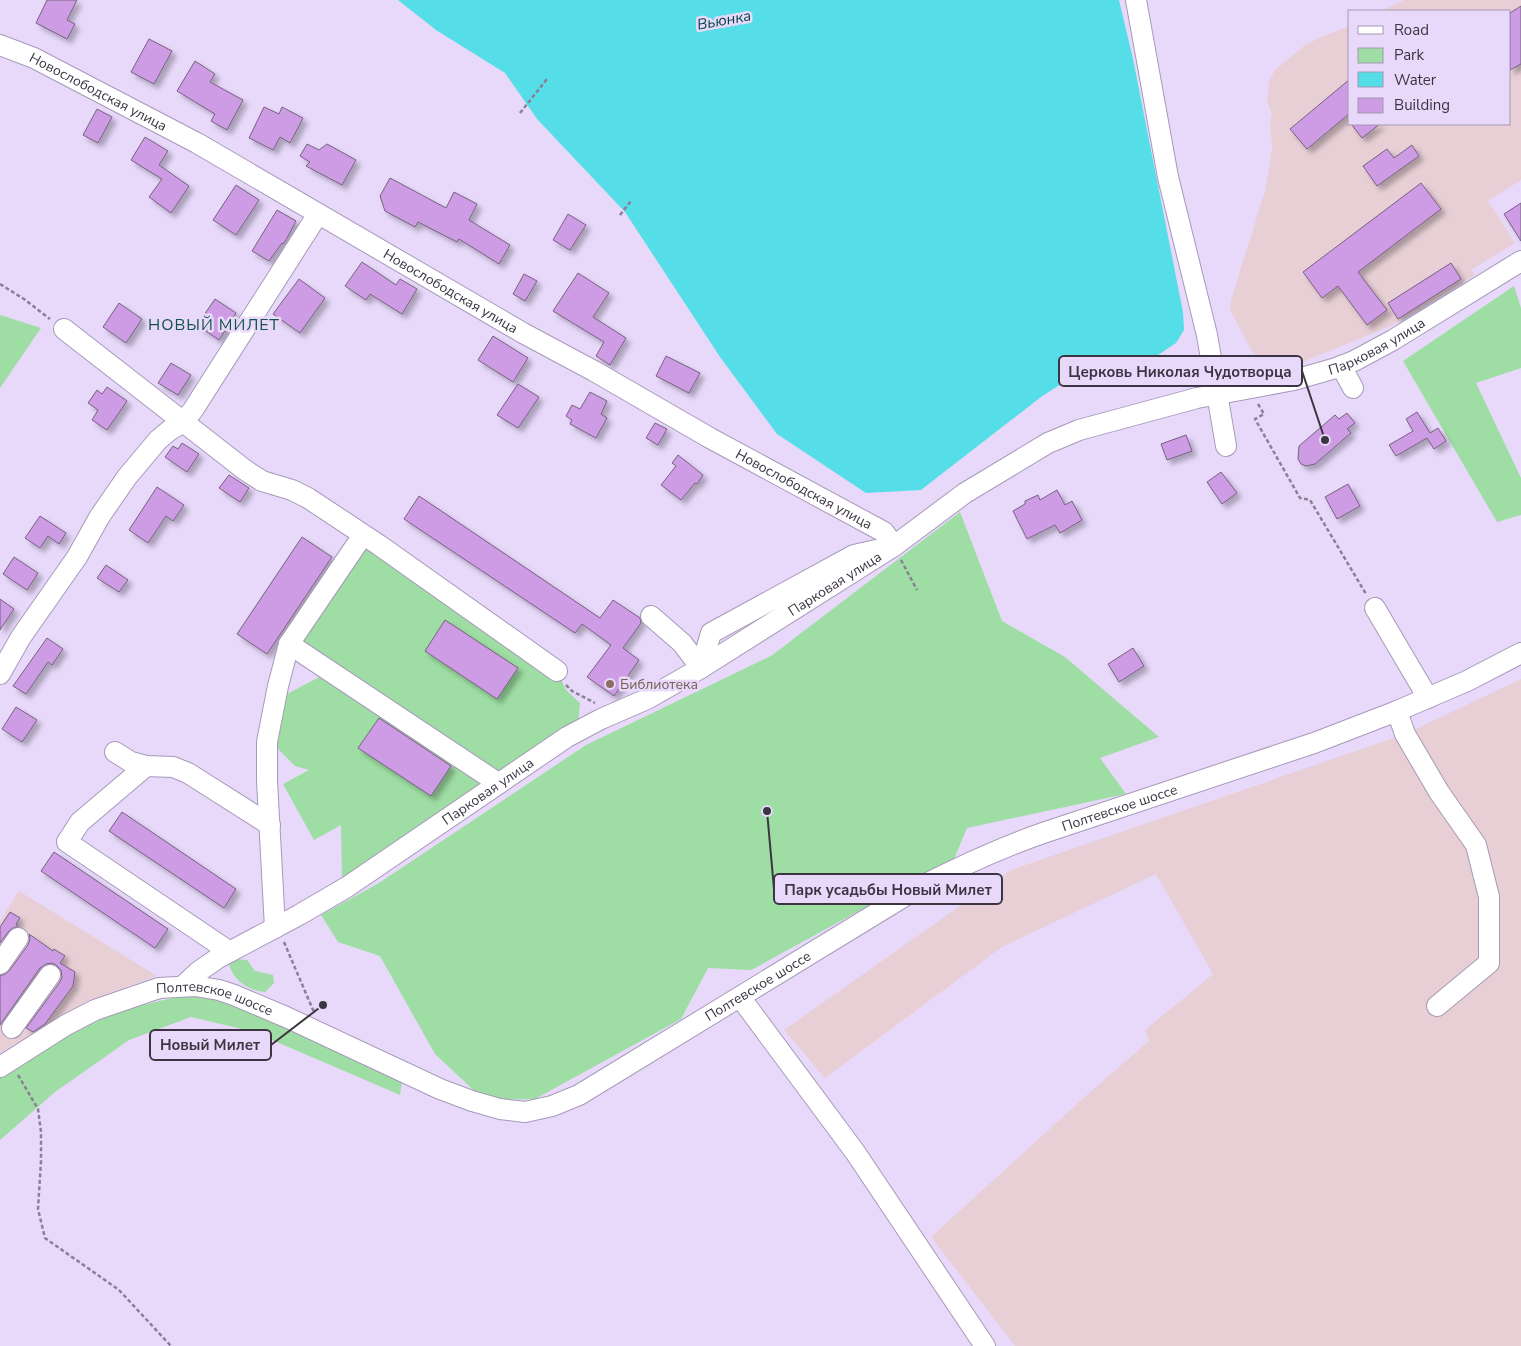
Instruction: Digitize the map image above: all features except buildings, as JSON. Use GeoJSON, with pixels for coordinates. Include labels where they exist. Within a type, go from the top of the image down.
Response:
{"type":"FeatureCollection","features":[{"type":"Feature","properties":{"kind":"street"},"geometry":{"type":"LineString","coordinates":[[1136,0],[1168,177],[1207,335],[1226,446]]}},
{"type":"Feature","properties":{"kind":"street","name":"Новослободская улица"},"geometry":{"type":"LineString","coordinates":[[0,45],[34,58],[197,143],[514,328],[594,371],[710,438],[884,532],[894,546]]}},
{"type":"Feature","properties":{"kind":"street"},"geometry":{"type":"LineString","coordinates":[[0,674],[22,637],[77,557],[100,516],[127,477],[158,440],[182,423],[192,410],[318,214]]}},
{"type":"Feature","properties":{"kind":"street","name":"Парковая улица"},"geometry":{"type":"LineString","coordinates":[[184,986],[207,966],[230,952],[347,887],[567,737],[606,716],[647,699],[701,668],[894,546],[965,493],[1032,452],[1057,439],[1086,428],[1216,394],[1317,375],[1341,366],[1393,340],[1485,273],[1521,261]]}},
{"type":"Feature","properties":{"kind":"street"},"geometry":{"type":"LineString","coordinates":[[64,329],[182,423],[245,470],[262,481],[292,490],[308,498],[557,671]]}},
{"type":"Feature","properties":{"kind":"street"},"geometry":{"type":"LineString","coordinates":[[1341,366],[1353,388]]}},
{"type":"Feature","properties":{"kind":"street"},"geometry":{"type":"LineString","coordinates":[[275,928],[267,781],[267,742],[278,686],[289,644],[363,535]]}},
{"type":"Feature","properties":{"kind":"street"},"geometry":{"type":"LineString","coordinates":[[1375,608],[1428,698]]}},
{"type":"Feature","properties":{"kind":"street"},"geometry":{"type":"LineString","coordinates":[[651,616],[682,643],[701,668]]}},
{"type":"Feature","properties":{"kind":"street"},"geometry":{"type":"LineString","coordinates":[[289,644],[498,783]]}},
{"type":"Feature","properties":{"kind":"street","name":"Полтевское шоссе"},"geometry":{"type":"LineString","coordinates":[[5,1064],[66,1025],[95,1010],[159,988],[184,986],[213,989],[234,995],[286,1017],[440,1089],[472,1101],[500,1109],[525,1112],[552,1106],[579,1095],[918,888],[962,866],[1007,846],[1314,743],[1428,698],[1521,653]]}},
{"type":"Feature","properties":{"kind":"street"},"geometry":{"type":"LineString","coordinates":[[1397,711],[1405,734],[1439,792],[1476,845],[1489,897],[1489,964],[1437,1006]]}},
{"type":"Feature","properties":{"kind":"street"},"geometry":{"type":"LineString","coordinates":[[114,752],[131,762],[146,766],[173,767],[188,774],[270,825]]}},
{"type":"Feature","properties":{"kind":"street"},"geometry":{"type":"LineString","coordinates":[[146,766],[80,822],[67,842],[230,952]]}},
{"type":"Feature","properties":{"kind":"street"},"geometry":{"type":"LineString","coordinates":[[0,964],[18,938]]}},
{"type":"Feature","properties":{"kind":"street"},"geometry":{"type":"LineString","coordinates":[[34,1045],[30,1038],[6,1024],[50,975]]}},
{"type":"Feature","properties":{"kind":"street"},"geometry":{"type":"LineString","coordinates":[[740,997],[794,1056],[855,1152],[986,1346]]}},
{"type":"Feature","properties":{"kind":"path"},"geometry":{"type":"LineString","coordinates":[[520,113],[547,79]]}},
{"type":"Feature","properties":{"kind":"path"},"geometry":{"type":"LineString","coordinates":[[620,215],[631,201]]}},
{"type":"Feature","properties":{"kind":"path"},"geometry":{"type":"LineString","coordinates":[[0,284],[24,299],[64,329]]}},
{"type":"Feature","properties":{"kind":"path"},"geometry":{"type":"LineString","coordinates":[[1249,388],[1264,414],[1255,419],[1300,498],[1310,500],[1375,608]]}},
{"type":"Feature","properties":{"kind":"path"},"geometry":{"type":"LineString","coordinates":[[894,546],[917,590]]}},
{"type":"Feature","properties":{"kind":"path"},"geometry":{"type":"LineString","coordinates":[[557,671],[572,691],[597,704],[602,708],[606,716]]}},
{"type":"Feature","properties":{"kind":"path"},"geometry":{"type":"LineString","coordinates":[[275,928],[294,963],[313,1010]]}},
{"type":"Feature","properties":{"kind":"path"},"geometry":{"type":"LineString","coordinates":[[5,1064],[38,1109],[41,1132],[38,1209],[45,1238],[119,1290],[171,1346]]}},
{"type":"Feature","properties":{"kind":"shaded area"},"geometry":{"type":"Polygon","coordinates":[[[1404,0],[1521,0],[1521,180],[1488,201],[1515,243],[1471,270],[1475,275],[1393,325],[1288,368],[1264,374],[1230,310],[1231,300],[1265,191],[1272,147],[1270,119],[1272,115],[1267,101],[1269,83],[1274,71],[1305,45],[1348,27],[1348,125],[1511,125],[1511,10],[1383,10],[1404,0]]]}},
{"type":"Feature","properties":{"kind":"shaded area"},"geometry":{"type":"Polygon","coordinates":[[[1521,679],[1521,1346],[1015,1346],[931,1237],[1149,1041],[1145,1030],[1213,974],[1156,874],[1002,947],[825,1078],[784,1030],[1011,870],[1405,734],[1521,679]]]}},
{"type":"Feature","properties":{"kind":"shaded area"},"geometry":{"type":"Polygon","coordinates":[[[19,891],[157,976],[87,1001],[0,1053],[0,921],[19,891]]]}},
{"type":"Feature","properties":{"kind":"green space"},"geometry":{"type":"Polygon","coordinates":[[[1514,286],[1521,308],[1521,368],[1476,383],[1521,478],[1521,515],[1497,522],[1403,361],[1514,286]]]}},
{"type":"Feature","properties":{"kind":"green space"},"geometry":{"type":"Polygon","coordinates":[[[0,315],[41,328],[0,388],[0,315]]]}},
{"type":"Feature","properties":{"kind":"green space"},"geometry":{"type":"Polygon","coordinates":[[[960,512],[1002,621],[1065,657],[1159,737],[1100,758],[1126,794],[967,828],[954,859],[751,970],[708,968],[681,1019],[535,1099],[484,1100],[435,1054],[380,956],[338,942],[321,915],[379,883],[586,745],[771,656],[960,512]]]}},
{"type":"Feature","properties":{"kind":"green space"},"geometry":{"type":"Polygon","coordinates":[[[363,535],[557,671],[566,690],[580,703],[578,724],[342,879],[341,825],[314,840],[283,784],[309,770],[295,766],[276,747],[285,695],[331,671],[289,644],[363,535]]]}},
{"type":"Feature","properties":{"kind":"green space"},"geometry":{"type":"Polygon","coordinates":[[[233,959],[247,960],[255,971],[273,975],[274,983],[265,992],[248,987],[232,971],[229,965],[233,959]]]}},
{"type":"Feature","properties":{"kind":"green space"},"geometry":{"type":"Polygon","coordinates":[[[185,995],[228,1002],[402,1082],[400,1095],[251,1031],[191,1017],[129,1040],[55,1092],[0,1140],[0,1076],[79,1028],[122,1010],[185,995]]]}},
{"type":"Feature","properties":{"kind":"water","name":"Вьюнка"},"geometry":{"type":"Polygon","coordinates":[[[398,0],[1119,0],[1133,59],[1183,312],[1184,330],[1176,343],[1158,355],[1087,367],[1041,397],[921,490],[866,493],[777,434],[720,357],[625,212],[537,119],[505,73],[436,30],[398,0]]]}},
{"type":"Feature","properties":{"kind":"place","name":"Церковь Николая Чудотворца"},"geometry":{"type":"Point","coordinates":[1325,440]}},
{"type":"Feature","properties":{"kind":"place","name":"Библиотека"},"geometry":{"type":"Point","coordinates":[610,684]}},
{"type":"Feature","properties":{"kind":"place","name":"Парк усадьбы Новый Милет"},"geometry":{"type":"Point","coordinates":[767,811]}},
{"type":"Feature","properties":{"kind":"place","name":"Новый Милет"},"geometry":{"type":"Point","coordinates":[323,1005]}},
{"type":"Feature","properties":{"kind":"district","name":"НОВЫЙ МИЛЕТ"},"geometry":{"type":"Point","coordinates":[214,325]}}]}
